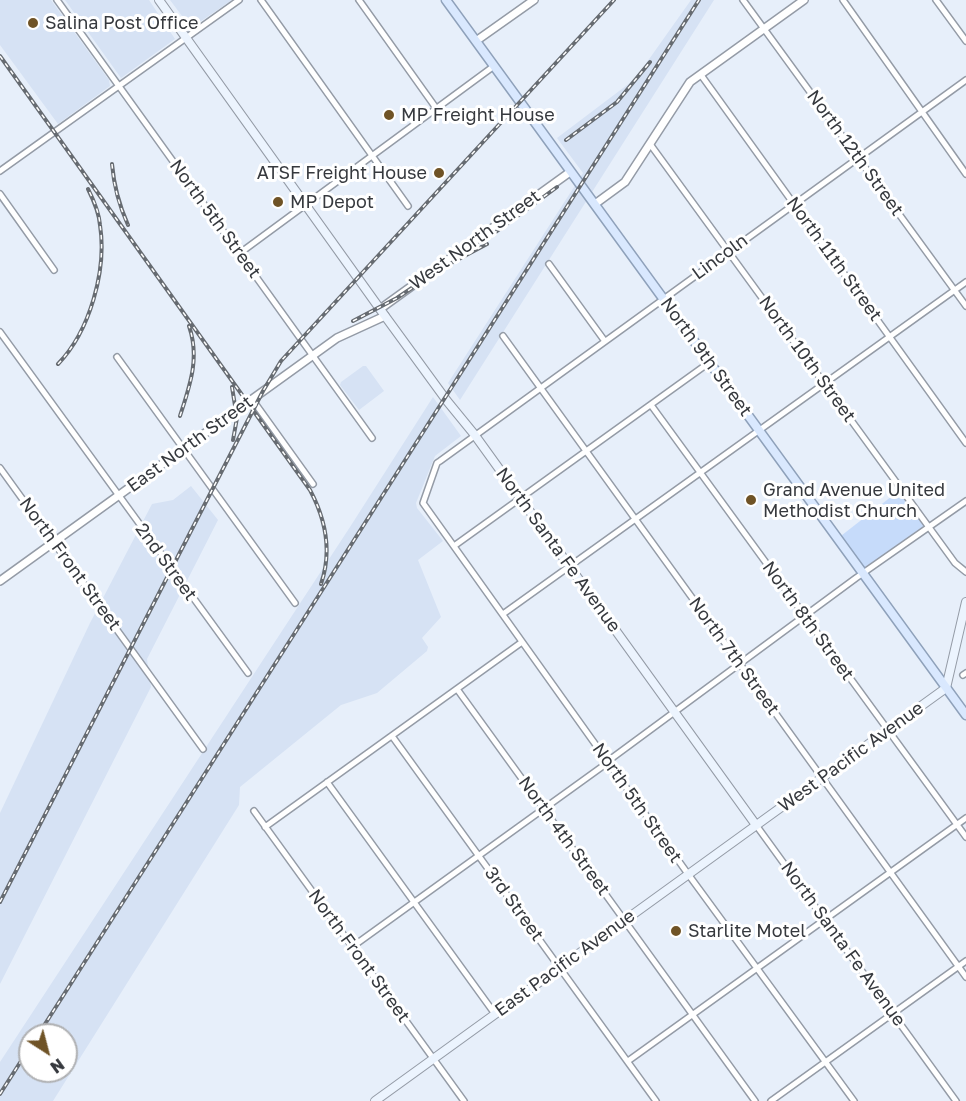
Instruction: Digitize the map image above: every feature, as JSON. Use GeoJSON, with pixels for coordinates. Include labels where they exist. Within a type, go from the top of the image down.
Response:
{"type":"FeatureCollection","features":[{"type":"Feature","properties":{"kind":"main road","name":"North Santa Fe Avenue"},"geometry":{"type":"LineString","coordinates":[[159,0],[385,316],[474,434],[756,825]]}},
{"type":"Feature","properties":{"kind":"main road","name":"North 9th Street"},"geometry":{"type":"LineString","coordinates":[[446,0],[966,715]]}},
{"type":"Feature","properties":{"kind":"main road"},"geometry":{"type":"LineString","coordinates":[[946,688],[966,602]]}},
{"type":"Feature","properties":{"kind":"main road","name":"West Pacific Avenue"},"geometry":{"type":"LineString","coordinates":[[756,825],[946,688]]}},
{"type":"Feature","properties":{"kind":"main road","name":"East Pacific Avenue"},"geometry":{"type":"LineString","coordinates":[[375,1101],[756,825]]}},
{"type":"Feature","properties":{"kind":"street","name":"North 5th Street"},"geometry":{"type":"LineString","coordinates":[[57,0],[372,438]]}},
{"type":"Feature","properties":{"kind":"street"},"geometry":{"type":"LineString","coordinates":[[0,171],[239,0]]}},
{"type":"Feature","properties":{"kind":"street"},"geometry":{"type":"LineString","coordinates":[[261,0],[408,206]]}},
{"type":"Feature","properties":{"kind":"street"},"geometry":{"type":"LineString","coordinates":[[359,0],[436,108]]}},
{"type":"Feature","properties":{"kind":"street"},"geometry":{"type":"LineString","coordinates":[[476,41],[534,0]]}},
{"type":"Feature","properties":{"kind":"street","name":"North 12th Street"},"geometry":{"type":"LineString","coordinates":[[743,0],[966,306]]}},
{"type":"Feature","properties":{"kind":"street"},"geometry":{"type":"LineString","coordinates":[[595,204],[625,182],[690,82],[804,0]]}},
{"type":"Feature","properties":{"kind":"street"},"geometry":{"type":"LineString","coordinates":[[843,0],[966,174]]}},
{"type":"Feature","properties":{"kind":"street"},"geometry":{"type":"LineString","coordinates":[[936,0],[966,42]]}},
{"type":"Feature","properties":{"kind":"street"},"geometry":{"type":"LineString","coordinates":[[240,253],[307,206],[494,66]]}},
{"type":"Feature","properties":{"kind":"street","name":"North 11th Street"},"geometry":{"type":"LineString","coordinates":[[701,75],[966,443]]}},
{"type":"Feature","properties":{"kind":"street","name":"Lincoln"},"geometry":{"type":"LineString","coordinates":[[423,503],[437,463],[474,434],[966,81]]}},
{"type":"Feature","properties":{"kind":"street","name":"North 10th Street"},"geometry":{"type":"LineString","coordinates":[[650,144],[955,563],[966,572]]}},
{"type":"Feature","properties":{"kind":"street","name":"West North Street"},"geometry":{"type":"LineString","coordinates":[[380,309],[570,171]]}},
{"type":"Feature","properties":{"kind":"street"},"geometry":{"type":"LineString","coordinates":[[0,194],[54,270]]}},
{"type":"Feature","properties":{"kind":"street"},"geometry":{"type":"LineString","coordinates":[[549,264],[604,340]]}},
{"type":"Feature","properties":{"kind":"street"},"geometry":{"type":"LineString","coordinates":[[503,614],[966,282]]}},
{"type":"Feature","properties":{"kind":"street","name":"East North Street"},"geometry":{"type":"LineString","coordinates":[[0,581],[337,338],[385,316]]}},
{"type":"Feature","properties":{"kind":"street","name":"2nd Street"},"geometry":{"type":"LineString","coordinates":[[0,332],[248,673]]}},
{"type":"Feature","properties":{"kind":"street","name":"North 7th Street"},"geometry":{"type":"LineString","coordinates":[[503,336],[966,977]]}},
{"type":"Feature","properties":{"kind":"street"},"geometry":{"type":"LineString","coordinates":[[117,357],[295,603]]}},
{"type":"Feature","properties":{"kind":"street"},"geometry":{"type":"LineString","coordinates":[[454,546],[710,362]]}},
{"type":"Feature","properties":{"kind":"street"},"geometry":{"type":"LineString","coordinates":[[252,399],[313,484]]}},
{"type":"Feature","properties":{"kind":"street","name":"North 8th Street"},"geometry":{"type":"LineString","coordinates":[[651,405],[966,837]]}},
{"type":"Feature","properties":{"kind":"street","name":"North Front Street"},"geometry":{"type":"LineString","coordinates":[[0,468],[203,748]]}},
{"type":"Feature","properties":{"kind":"street"},"geometry":{"type":"LineString","coordinates":[[352,947],[603,766],[804,615],[966,501]]}},
{"type":"Feature","properties":{"kind":"street","name":"North 5th Street"},"geometry":{"type":"LineString","coordinates":[[423,503],[688,874],[854,1101]]}},
{"type":"Feature","properties":{"kind":"street"},"geometry":{"type":"LineString","coordinates":[[265,827],[522,642]]}},
{"type":"Feature","properties":{"kind":"street","name":"North 4th Street"},"geometry":{"type":"LineString","coordinates":[[457,689],[756,1101]]}},
{"type":"Feature","properties":{"kind":"street","name":"3rd Street"},"geometry":{"type":"LineString","coordinates":[[392,736],[657,1101]]}},
{"type":"Feature","properties":{"kind":"street"},"geometry":{"type":"LineString","coordinates":[[327,782],[495,1014]]}},
{"type":"Feature","properties":{"kind":"street","name":"North Front Street"},"geometry":{"type":"LineString","coordinates":[[254,811],[464,1101]]}},
{"type":"Feature","properties":{"kind":"street"},"geometry":{"type":"LineString","coordinates":[[628,1061],[966,818]]}},
{"type":"Feature","properties":{"kind":"street","name":"North Santa Fe Avenue"},"geometry":{"type":"LineString","coordinates":[[756,825],[956,1101]]}},
{"type":"Feature","properties":{"kind":"street"},"geometry":{"type":"LineString","coordinates":[[771,1101],[966,961]]}},
{"type":"Feature","properties":{"kind":"shaded area"},"geometry":{"type":"Polygon","coordinates":[[[0,0],[51,0],[109,80],[110,86],[58,124],[0,45],[0,0]]]}},
{"type":"Feature","properties":{"kind":"shaded area"},"geometry":{"type":"Polygon","coordinates":[[[65,0],[149,0],[175,39],[121,78],[65,0]]]}},
{"type":"Feature","properties":{"kind":"shaded area"},"geometry":{"type":"Polygon","coordinates":[[[170,0],[232,0],[191,28],[170,0]]]}},
{"type":"Feature","properties":{"kind":"shaded area"},"geometry":{"type":"Polygon","coordinates":[[[691,0],[714,0],[460,400],[448,383],[583,173],[557,138],[635,79],[691,0]]]}},
{"type":"Feature","properties":{"kind":"shaded area"},"geometry":{"type":"Polygon","coordinates":[[[366,366],[384,391],[359,410],[340,385],[366,366]]]}},
{"type":"Feature","properties":{"kind":"shaded area"},"geometry":{"type":"Polygon","coordinates":[[[433,397],[461,436],[435,456],[416,503],[417,508],[443,541],[418,560],[441,617],[422,638],[428,647],[427,651],[377,693],[341,705],[240,787],[239,805],[78,1061],[78,1023],[26,1023],[433,397]]]}},
{"type":"Feature","properties":{"kind":"shaded area"},"geometry":{"type":"Polygon","coordinates":[[[191,486],[218,520],[147,659],[151,687],[0,984],[0,813],[90,623],[152,504],[173,500],[191,486]]]}},
{"type":"Feature","properties":{"kind":"shaded area"},"geometry":{"type":"Polygon","coordinates":[[[901,489],[929,527],[862,574],[837,539],[901,489]]]}},
{"type":"Feature","properties":{"kind":"shaded area"},"geometry":{"type":"Polygon","coordinates":[[[18,1034],[18,1083],[64,1083],[53,1101],[0,1101],[0,1062],[18,1034]]]}},
{"type":"Feature","properties":{"kind":"railway"},"geometry":{"type":"LineString","coordinates":[[0,902],[263,391],[281,361],[614,0]]}},
{"type":"Feature","properties":{"kind":"railway"},"geometry":{"type":"LineString","coordinates":[[46,1023],[699,0]]}},
{"type":"Feature","properties":{"kind":"railway"},"geometry":{"type":"LineString","coordinates":[[0,56],[310,490],[316,501],[326,536],[326,560],[321,584]]}},
{"type":"Feature","properties":{"kind":"railway"},"geometry":{"type":"LineString","coordinates":[[566,140],[617,102],[650,62]]}},
{"type":"Feature","properties":{"kind":"railway"},"geometry":{"type":"LineString","coordinates":[[112,164],[117,196],[128,225]]}},
{"type":"Feature","properties":{"kind":"railway"},"geometry":{"type":"LineString","coordinates":[[493,234],[557,187]]}},
{"type":"Feature","properties":{"kind":"railway"},"geometry":{"type":"LineString","coordinates":[[58,364],[79,335],[94,299],[98,280],[102,243],[99,216],[88,189]]}},
{"type":"Feature","properties":{"kind":"railway"},"geometry":{"type":"LineString","coordinates":[[353,321],[397,298],[440,269],[487,244]]}},
{"type":"Feature","properties":{"kind":"railway"},"geometry":{"type":"LineString","coordinates":[[180,416],[194,360],[189,326]]}},
{"type":"Feature","properties":{"kind":"railway"},"geometry":{"type":"LineString","coordinates":[[232,387],[237,418],[233,440]]}},
{"type":"Feature","properties":{"kind":"railway"},"geometry":{"type":"LineString","coordinates":[[0,1094],[18,1066]]}},
{"type":"Feature","properties":{"kind":"place","name":"Salina Post Office"},"geometry":{"type":"Point","coordinates":[33,23]}},
{"type":"Feature","properties":{"kind":"place","name":"MP Freight House"},"geometry":{"type":"Point","coordinates":[389,115]}},
{"type":"Feature","properties":{"kind":"place","name":"ATSF Freight House"},"geometry":{"type":"Point","coordinates":[439,173]}},
{"type":"Feature","properties":{"kind":"place","name":"MP Depot"},"geometry":{"type":"Point","coordinates":[278,202]}},
{"type":"Feature","properties":{"kind":"place","name":"Grand Avenue United Methodist Church"},"geometry":{"type":"Point","coordinates":[751,500]}},
{"type":"Feature","properties":{"kind":"place","name":"Starlite Motel"},"geometry":{"type":"Point","coordinates":[676,931]}}]}
